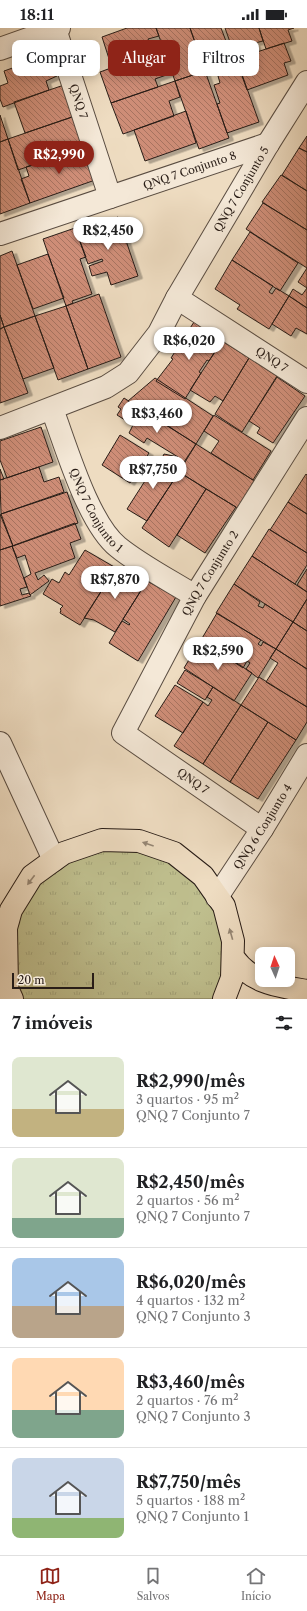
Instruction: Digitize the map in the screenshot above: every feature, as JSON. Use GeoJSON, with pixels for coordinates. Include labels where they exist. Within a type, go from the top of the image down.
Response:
{"type":"FeatureCollection","features":[{"type":"Feature","properties":{"kind":"main road"},"geometry":{"type":"LineString","coordinates":[[12,999],[6,988],[6,928],[11,910],[8,905],[32,876],[64,852],[102,840],[139,841],[174,853],[203,876],[224,906],[233,941],[232,978],[224,999]]}},
{"type":"Feature","properties":{"kind":"main road"},"geometry":{"type":"LineString","coordinates":[[233,957],[241,968],[269,985],[307,990]]}},
{"type":"Feature","properties":{"kind":"street"},"geometry":{"type":"LineString","coordinates":[[0,48],[57,29]]}},
{"type":"Feature","properties":{"kind":"street","name":"QNQ 7"},"geometry":{"type":"LineString","coordinates":[[57,29],[110,197]]}},
{"type":"Feature","properties":{"kind":"street","name":"QNQ 7 Conjunto 5"},"geometry":{"type":"LineString","coordinates":[[0,428],[106,388],[128,373],[159,333],[177,298],[268,144],[307,82]]}},
{"type":"Feature","properties":{"kind":"street","name":"QNQ 7 Conjunto 8"},"geometry":{"type":"LineString","coordinates":[[0,234],[268,144]]}},
{"type":"Feature","properties":{"kind":"street","name":"QNQ 7"},"geometry":{"type":"LineString","coordinates":[[177,298],[307,382]]}},
{"type":"Feature","properties":{"kind":"street","name":"QNQ 7 Conjunto 1"},"geometry":{"type":"LineString","coordinates":[[52,409],[93,515],[105,533],[118,547],[195,596]]}},
{"type":"Feature","properties":{"kind":"street","name":"QNQ 7 Conjunto 2"},"geometry":{"type":"LineString","coordinates":[[123,733],[195,596],[307,418]]}},
{"type":"Feature","properties":{"kind":"street","name":"QNQ 7"},"geometry":{"type":"LineString","coordinates":[[123,733],[262,828]]}},
{"type":"Feature","properties":{"kind":"street"},"geometry":{"type":"LineString","coordinates":[[0,743],[54,860]]}},
{"type":"Feature","properties":{"kind":"street","name":"QNQ 6 Conjunto 4"},"geometry":{"type":"LineString","coordinates":[[217,897],[307,755]]}},
{"type":"Feature","properties":{"kind":"green space"},"geometry":{"type":"Polygon","coordinates":[[[102,840],[191,867],[231,934],[220,999],[12,999],[6,928],[32,876],[102,840]]]}},
{"type":"Feature","properties":{"kind":"building"},"geometry":{"type":"Polygon","coordinates":[[[127,28],[156,28],[159,36],[148,40],[108,40],[108,56],[102,37],[127,28]]]}},
{"type":"Feature","properties":{"kind":"building"},"geometry":{"type":"Polygon","coordinates":[[[156,28],[190,28],[194,40],[188,40],[188,76],[190,76],[175,81],[173,76],[180,76],[180,40],[160,40],[156,28]]]}},
{"type":"Feature","properties":{"kind":"building"},"geometry":{"type":"Polygon","coordinates":[[[190,28],[221,28],[226,40],[194,40],[190,28]]]}},
{"type":"Feature","properties":{"kind":"building"},"geometry":{"type":"Polygon","coordinates":[[[225,28],[259,28],[263,41],[259,42],[259,40],[229,40],[225,28]]]}},
{"type":"Feature","properties":{"kind":"building"},"geometry":{"type":"Polygon","coordinates":[[[259,28],[294,28],[288,30],[292,41],[266,49],[259,28]]]}},
{"type":"Feature","properties":{"kind":"building"},"geometry":{"type":"Polygon","coordinates":[[[284,43],[291,61],[284,63],[288,75],[247,90],[242,76],[259,76],[259,51],[284,43]]]}},
{"type":"Feature","properties":{"kind":"building"},"geometry":{"type":"Polygon","coordinates":[[[12,68],[12,76],[57,76],[46,81],[49,90],[3,107],[0,99],[0,86],[8,83],[4,71],[12,68]]]}},
{"type":"Feature","properties":{"kind":"building"},"geometry":{"type":"Polygon","coordinates":[[[108,69],[108,76],[164,76],[155,79],[158,87],[111,103],[100,72],[108,69]]]}},
{"type":"Feature","properties":{"kind":"building"},"geometry":{"type":"Polygon","coordinates":[[[190,76],[207,76],[229,138],[199,149],[175,81],[190,76]]]}},
{"type":"Feature","properties":{"kind":"building"},"geometry":{"type":"Polygon","coordinates":[[[218,76],[243,76],[259,122],[227,133],[217,104],[220,103],[214,85],[220,83],[218,76]]]}},
{"type":"Feature","properties":{"kind":"building"},"geometry":{"type":"Polygon","coordinates":[[[175,81],[180,97],[169,101],[174,116],[123,134],[111,103],[175,81]]]}},
{"type":"Feature","properties":{"kind":"building"},"geometry":{"type":"Polygon","coordinates":[[[64,85],[75,116],[25,133],[14,102],[64,85]]]}},
{"type":"Feature","properties":{"kind":"building"},"geometry":{"type":"Polygon","coordinates":[[[186,111],[196,143],[145,161],[134,130],[186,111]]]}},
{"type":"Feature","properties":{"kind":"building"},"geometry":{"type":"Polygon","coordinates":[[[0,115],[8,139],[0,142],[0,115]]]}},
{"type":"Feature","properties":{"kind":"building"},"geometry":{"type":"Polygon","coordinates":[[[75,116],[86,147],[18,170],[8,139],[75,116]]]}},
{"type":"Feature","properties":{"kind":"building"},"geometry":{"type":"Polygon","coordinates":[[[307,136],[307,152],[299,148],[307,136]]]}},
{"type":"Feature","properties":{"kind":"building"},"geometry":{"type":"Polygon","coordinates":[[[8,139],[30,203],[0,214],[0,142],[8,139]]]}},
{"type":"Feature","properties":{"kind":"building"},"geometry":{"type":"Polygon","coordinates":[[[86,147],[98,179],[30,203],[21,179],[29,176],[26,167],[86,147]]]}},
{"type":"Feature","properties":{"kind":"building"},"geometry":{"type":"Polygon","coordinates":[[[299,148],[307,152],[307,191],[282,175],[299,148]]]}},
{"type":"Feature","properties":{"kind":"building"},"geometry":{"type":"Polygon","coordinates":[[[281,175],[307,191],[307,230],[262,202],[281,175]]]}},
{"type":"Feature","properties":{"kind":"building"},"geometry":{"type":"Polygon","coordinates":[[[263,203],[307,230],[307,268],[246,229],[263,203]]]}},
{"type":"Feature","properties":{"kind":"building"},"geometry":{"type":"Polygon","coordinates":[[[118,217],[138,276],[111,285],[107,272],[92,276],[89,266],[103,261],[102,259],[88,264],[76,231],[118,217]]]}},
{"type":"Feature","properties":{"kind":"building"},"geometry":{"type":"Polygon","coordinates":[[[75,228],[86,257],[80,259],[92,294],[72,301],[73,303],[66,306],[43,239],[75,228]]]}},
{"type":"Feature","properties":{"kind":"building"},"geometry":{"type":"Polygon","coordinates":[[[250,232],[298,263],[280,291],[232,260],[250,232]]]}},
{"type":"Feature","properties":{"kind":"building"},"geometry":{"type":"Polygon","coordinates":[[[12,251],[35,316],[4,327],[0,315],[0,256],[12,251]]]}},
{"type":"Feature","properties":{"kind":"building"},"geometry":{"type":"Polygon","coordinates":[[[48,254],[64,298],[33,309],[17,265],[48,254]]]}},
{"type":"Feature","properties":{"kind":"building"},"geometry":{"type":"Polygon","coordinates":[[[232,260],[273,286],[269,292],[272,294],[276,288],[289,296],[269,329],[237,309],[240,305],[215,289],[232,260]]]}},
{"type":"Feature","properties":{"kind":"building"},"geometry":{"type":"Polygon","coordinates":[[[307,268],[307,288],[298,282],[307,268]]]}},
{"type":"Feature","properties":{"kind":"building"},"geometry":{"type":"Polygon","coordinates":[[[307,288],[307,308],[289,296],[293,289],[302,295],[307,288]]]}},
{"type":"Feature","properties":{"kind":"building"},"geometry":{"type":"Polygon","coordinates":[[[99,294],[121,357],[88,369],[66,306],[99,294]]]}},
{"type":"Feature","properties":{"kind":"building"},"geometry":{"type":"Polygon","coordinates":[[[289,296],[307,308],[307,334],[296,328],[291,336],[272,324],[289,296]]]}},
{"type":"Feature","properties":{"kind":"building"},"geometry":{"type":"Polygon","coordinates":[[[66,306],[88,369],[58,380],[35,316],[66,306]]]}},
{"type":"Feature","properties":{"kind":"building"},"geometry":{"type":"Polygon","coordinates":[[[0,315],[4,327],[0,329],[0,315]]]}},
{"type":"Feature","properties":{"kind":"building"},"geometry":{"type":"Polygon","coordinates":[[[35,316],[54,368],[23,379],[4,327],[35,316]]]}},
{"type":"Feature","properties":{"kind":"building"},"geometry":{"type":"Polygon","coordinates":[[[194,322],[222,341],[209,361],[207,360],[199,372],[201,373],[185,399],[156,381],[173,359],[171,358],[194,322]]]}},
{"type":"Feature","properties":{"kind":"building"},"geometry":{"type":"Polygon","coordinates":[[[4,327],[28,393],[0,403],[0,329],[4,327]]]}},
{"type":"Feature","properties":{"kind":"building"},"geometry":{"type":"Polygon","coordinates":[[[222,341],[249,358],[223,401],[215,396],[210,402],[190,390],[222,341]]]}},
{"type":"Feature","properties":{"kind":"building"},"geometry":{"type":"Polygon","coordinates":[[[249,358],[277,376],[242,432],[215,414],[249,358]]]}},
{"type":"Feature","properties":{"kind":"building"},"geometry":{"type":"Polygon","coordinates":[[[277,377],[305,396],[273,443],[257,433],[260,428],[249,421],[277,377]]]}},
{"type":"Feature","properties":{"kind":"building"},"geometry":{"type":"Polygon","coordinates":[[[155,378],[213,416],[196,444],[128,401],[155,378]]]}},
{"type":"Feature","properties":{"kind":"building"},"geometry":{"type":"Polygon","coordinates":[[[124,398],[196,444],[178,471],[161,460],[164,454],[178,457],[147,438],[144,443],[129,433],[133,425],[117,415],[121,409],[118,407],[124,398]]]}},
{"type":"Feature","properties":{"kind":"building"},"geometry":{"type":"Polygon","coordinates":[[[214,415],[271,451],[253,480],[211,453],[219,441],[204,431],[214,415]]]}},
{"type":"Feature","properties":{"kind":"building"},"geometry":{"type":"Polygon","coordinates":[[[41,427],[53,462],[7,478],[0,460],[0,441],[41,427]]]}},
{"type":"Feature","properties":{"kind":"building"},"geometry":{"type":"Polygon","coordinates":[[[120,435],[149,453],[130,483],[102,465],[120,435]]]}},
{"type":"Feature","properties":{"kind":"building"},"geometry":{"type":"Polygon","coordinates":[[[196,444],[256,482],[239,509],[179,472],[196,444]]]}},
{"type":"Feature","properties":{"kind":"building"},"geometry":{"type":"Polygon","coordinates":[[[159,459],[179,472],[147,521],[127,509],[159,459]]]}},
{"type":"Feature","properties":{"kind":"building"},"geometry":{"type":"Polygon","coordinates":[[[39,467],[44,482],[59,477],[64,492],[1,514],[0,480],[39,467]]]}},
{"type":"Feature","properties":{"kind":"building"},"geometry":{"type":"Polygon","coordinates":[[[0,469],[4,479],[0,480],[0,469]]]}},
{"type":"Feature","properties":{"kind":"building"},"geometry":{"type":"Polygon","coordinates":[[[179,472],[206,489],[169,547],[142,528],[179,472]]]}},
{"type":"Feature","properties":{"kind":"building"},"geometry":{"type":"Polygon","coordinates":[[[306,474],[307,475],[307,514],[288,502],[306,474]]]}},
{"type":"Feature","properties":{"kind":"building"},"geometry":{"type":"Polygon","coordinates":[[[206,489],[236,507],[205,553],[177,535],[206,489]]]}},
{"type":"Feature","properties":{"kind":"building"},"geometry":{"type":"Polygon","coordinates":[[[67,492],[78,523],[13,546],[1,514],[67,492]]]}},
{"type":"Feature","properties":{"kind":"building"},"geometry":{"type":"Polygon","coordinates":[[[288,502],[307,514],[307,553],[270,530],[288,502]]]}},
{"type":"Feature","properties":{"kind":"building"},"geometry":{"type":"Polygon","coordinates":[[[0,514],[13,546],[0,550],[0,514]]]}},
{"type":"Feature","properties":{"kind":"building"},"geometry":{"type":"Polygon","coordinates":[[[75,523],[81,539],[70,543],[75,558],[35,573],[38,580],[44,575],[49,581],[30,595],[24,578],[31,574],[25,555],[17,558],[12,546],[75,523]]]}},
{"type":"Feature","properties":{"kind":"building"},"geometry":{"type":"Polygon","coordinates":[[[269,529],[307,553],[307,565],[295,584],[252,556],[269,529]]]}},
{"type":"Feature","properties":{"kind":"building"},"geometry":{"type":"Polygon","coordinates":[[[12,546],[27,587],[20,589],[22,595],[29,593],[31,596],[0,606],[0,550],[12,546]]]}},
{"type":"Feature","properties":{"kind":"building"},"geometry":{"type":"Polygon","coordinates":[[[85,550],[116,568],[80,625],[60,613],[60,609],[63,606],[43,594],[52,579],[59,583],[65,572],[69,575],[85,550]]]}},
{"type":"Feature","properties":{"kind":"building"},"geometry":{"type":"Polygon","coordinates":[[[252,556],[307,592],[307,599],[293,622],[234,584],[252,556]]]}},
{"type":"Feature","properties":{"kind":"building"},"geometry":{"type":"Polygon","coordinates":[[[116,568],[145,584],[115,632],[94,620],[84,618],[116,568]]]}},
{"type":"Feature","properties":{"kind":"building"},"geometry":{"type":"Polygon","coordinates":[[[307,569],[307,592],[297,585],[307,569]]]}},
{"type":"Feature","properties":{"kind":"building"},"geometry":{"type":"Polygon","coordinates":[[[147,581],[176,597],[138,661],[109,643],[122,621],[129,625],[130,624],[123,619],[147,581]]]}},
{"type":"Feature","properties":{"kind":"building"},"geometry":{"type":"Polygon","coordinates":[[[234,584],[260,602],[258,606],[263,608],[265,604],[293,622],[276,649],[216,613],[234,584]]]}},
{"type":"Feature","properties":{"kind":"building"},"geometry":{"type":"Polygon","coordinates":[[[307,599],[307,631],[293,622],[307,599]]]}},
{"type":"Feature","properties":{"kind":"building"},"geometry":{"type":"Polygon","coordinates":[[[217,613],[261,640],[258,644],[261,646],[263,642],[276,649],[258,678],[246,669],[250,663],[247,661],[243,668],[201,640],[217,613]]]}},
{"type":"Feature","properties":{"kind":"building"},"geometry":{"type":"Polygon","coordinates":[[[293,622],[307,631],[307,669],[276,649],[293,622]]]}},
{"type":"Feature","properties":{"kind":"building"},"geometry":{"type":"Polygon","coordinates":[[[201,640],[252,673],[234,701],[184,668],[201,640]]]}},
{"type":"Feature","properties":{"kind":"building"},"geometry":{"type":"Polygon","coordinates":[[[276,649],[307,669],[307,707],[266,682],[278,663],[270,658],[276,649]]]}},
{"type":"Feature","properties":{"kind":"building"},"geometry":{"type":"Polygon","coordinates":[[[185,670],[213,687],[205,700],[177,683],[185,670]]]}},
{"type":"Feature","properties":{"kind":"building"},"geometry":{"type":"Polygon","coordinates":[[[259,677],[307,707],[307,722],[296,740],[241,705],[259,677]]]}},
{"type":"Feature","properties":{"kind":"building"},"geometry":{"type":"Polygon","coordinates":[[[175,685],[203,702],[183,733],[155,716],[175,685]]]}},
{"type":"Feature","properties":{"kind":"building"},"geometry":{"type":"Polygon","coordinates":[[[213,687],[241,705],[203,764],[174,746],[203,702],[208,706],[212,700],[207,697],[213,687]]]}},
{"type":"Feature","properties":{"kind":"building"},"geometry":{"type":"Polygon","coordinates":[[[241,705],[268,722],[230,782],[203,764],[241,705]]]}},
{"type":"Feature","properties":{"kind":"building"},"geometry":{"type":"Polygon","coordinates":[[[268,722],[296,740],[258,799],[230,782],[268,722]]]}}]}
